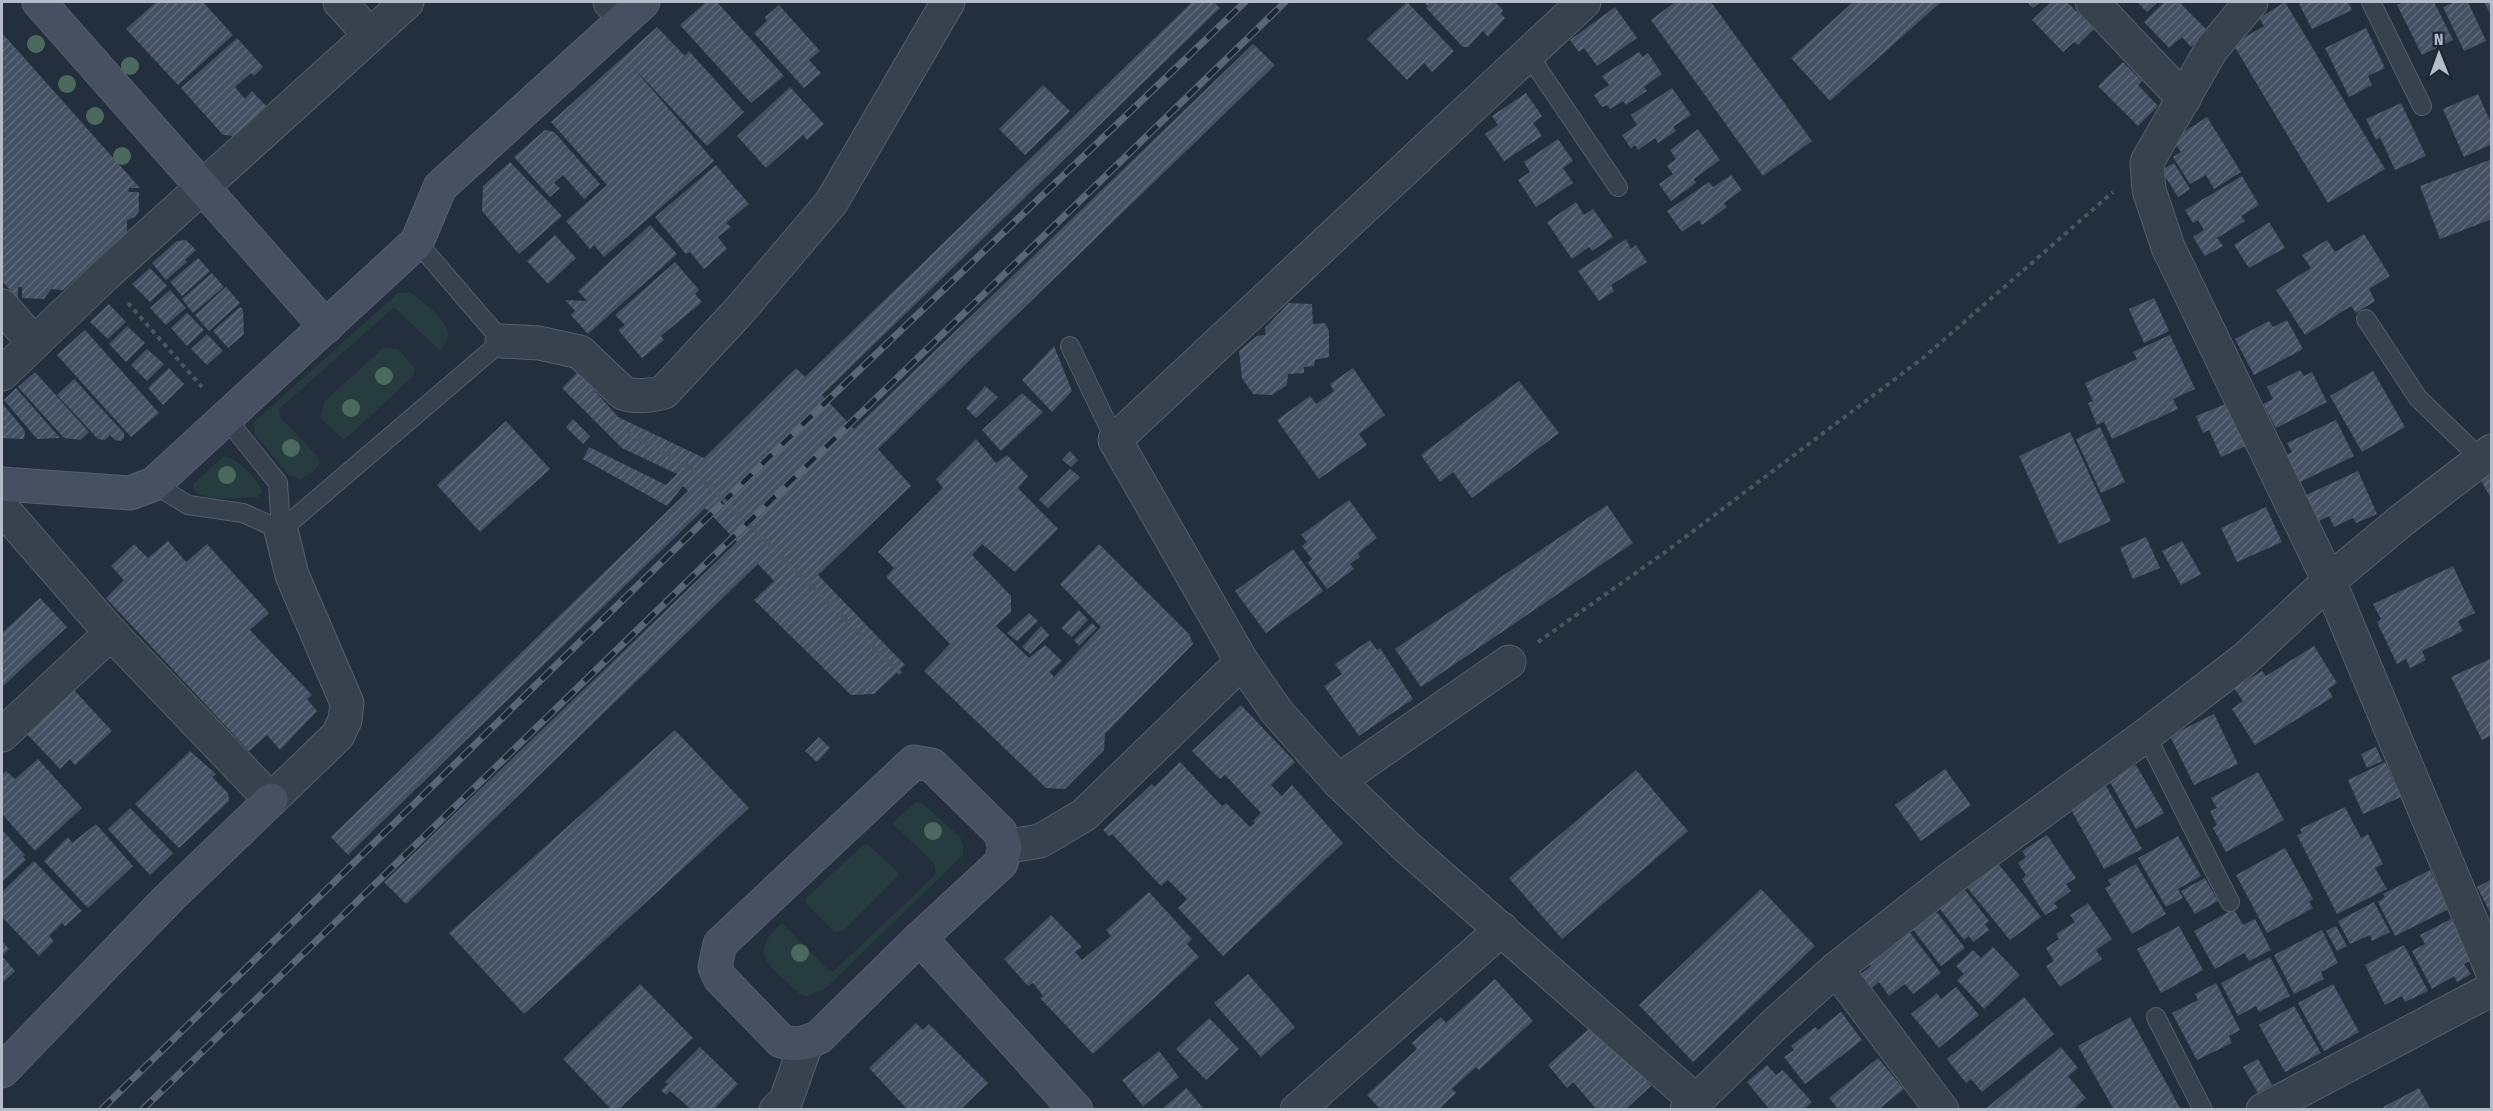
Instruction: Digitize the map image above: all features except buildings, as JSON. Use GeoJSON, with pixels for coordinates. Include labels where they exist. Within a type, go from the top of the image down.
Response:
{"type":"FeatureCollection","features":[{"type":"Feature","properties":{"kind":"street"},"geometry":{"type":"LineString","coordinates":[[39,2],[326,327]]}},
{"type":"Feature","properties":{"kind":"street"},"geometry":{"type":"LineString","coordinates":[[340,2],[370,36]]}},
{"type":"Feature","properties":{"kind":"street"},"geometry":{"type":"LineString","coordinates":[[2,375],[104,276],[408,2]]}},
{"type":"Feature","properties":{"kind":"street"},"geometry":{"type":"LineString","coordinates":[[502,341],[539,343],[580,352],[623,393],[629,395],[656,395],[664,392],[739,311],[831,203],[948,2]]}},
{"type":"Feature","properties":{"kind":"street"},"geometry":{"type":"LineString","coordinates":[[1584,2],[1115,440],[1242,662],[1277,712],[1338,781],[1408,848],[1502,929],[1691,1105],[1836,969],[1950,879],[2245,659],[2329,581],[2402,520],[2486,455]]}},
{"type":"Feature","properties":{"kind":"street"},"geometry":{"type":"LineString","coordinates":[[2092,2],[2184,99]]}},
{"type":"Feature","properties":{"kind":"street"},"geometry":{"type":"LineString","coordinates":[[2251,2],[2211,50],[2147,162],[2149,190],[2168,247],[2329,581],[2492,971]]}},
{"type":"Feature","properties":{"kind":"street"},"geometry":{"type":"LineString","coordinates":[[2,484],[130,493],[154,484],[417,242],[440,187],[626,7]]}},
{"type":"Feature","properties":{"kind":"street"},"geometry":{"type":"LineString","coordinates":[[2,306],[34,343]]}},
{"type":"Feature","properties":{"kind":"street"},"geometry":{"type":"LineString","coordinates":[[2,508],[111,633],[271,800]]}},
{"type":"Feature","properties":{"kind":"street"},"geometry":{"type":"LineString","coordinates":[[2,1071],[169,898],[338,735],[345,720],[347,703],[292,575],[281,530]]}},
{"type":"Feature","properties":{"kind":"street"},"geometry":{"type":"LineString","coordinates":[[2,735],[111,633]]}},
{"type":"Feature","properties":{"kind":"street"},"geometry":{"type":"LineString","coordinates":[[1005,847],[1040,841],[1084,815],[1242,662]]}},
{"type":"Feature","properties":{"kind":"street"},"geometry":{"type":"LineString","coordinates":[[1338,781],[1509,663]]}},
{"type":"Feature","properties":{"kind":"street"},"geometry":{"type":"LineString","coordinates":[[914,762],[932,765],[1000,832],[1005,847],[1001,863],[920,938],[819,1037],[806,1044],[781,1041],[720,978],[715,967],[720,944],[914,762]]}},
{"type":"Feature","properties":{"kind":"street"},"geometry":{"type":"LineString","coordinates":[[1298,1110],[1502,929]]}},
{"type":"Feature","properties":{"kind":"street"},"geometry":{"type":"LineString","coordinates":[[920,938],[1076,1110]]}},
{"type":"Feature","properties":{"kind":"street"},"geometry":{"type":"LineString","coordinates":[[1836,969],[1942,1110]]}},
{"type":"Feature","properties":{"kind":"street"},"geometry":{"type":"LineString","coordinates":[[2263,1110],[2492,989]]}},
{"type":"Feature","properties":{"kind":"street"},"geometry":{"type":"LineString","coordinates":[[776,1110],[786,1100],[806,1044]]}},
{"type":"Feature","properties":{"kind":"lane"},"geometry":{"type":"LineString","coordinates":[[2371,2],[2422,106]]}},
{"type":"Feature","properties":{"kind":"lane"},"geometry":{"type":"LineString","coordinates":[[1528,54],[1618,187]]}},
{"type":"Feature","properties":{"kind":"lane"},"geometry":{"type":"LineString","coordinates":[[281,530],[502,341],[417,242]]}},
{"type":"Feature","properties":{"kind":"lane"},"geometry":{"type":"LineString","coordinates":[[2366,319],[2418,398],[2486,455]]}},
{"type":"Feature","properties":{"kind":"lane"},"geometry":{"type":"LineString","coordinates":[[1070,346],[1115,440]]}},
{"type":"Feature","properties":{"kind":"lane"},"geometry":{"type":"LineString","coordinates":[[226,418],[278,483],[281,530]]}},
{"type":"Feature","properties":{"kind":"lane"},"geometry":{"type":"LineString","coordinates":[[154,484],[188,506],[243,513],[281,530]]}},
{"type":"Feature","properties":{"kind":"lane"},"geometry":{"type":"LineString","coordinates":[[2146,735],[2230,902]]}},
{"type":"Feature","properties":{"kind":"lane"},"geometry":{"type":"LineString","coordinates":[[2156,1017],[2203,1110]]}},
{"type":"Feature","properties":{"kind":"path"},"geometry":{"type":"LineString","coordinates":[[1509,663],[1664,553],[1923,358],[2147,162]]}},
{"type":"Feature","properties":{"kind":"path"},"geometry":{"type":"LineString","coordinates":[[104,276],[202,387]]}},
{"type":"Feature","properties":{"kind":"path"},"geometry":{"type":"LineString","coordinates":[[691,468],[903,676]]}},
{"type":"Feature","properties":{"kind":"path"},"geometry":{"type":"LineString","coordinates":[[736,511],[747,501]]}},
{"type":"Feature","properties":{"kind":"green space"},"geometry":{"type":"Polygon","coordinates":[[[409,292],[443,322],[447,328],[447,341],[440,351],[394,307],[279,409],[281,418],[317,456],[320,463],[312,473],[301,479],[289,475],[254,433],[254,422],[398,293],[409,292]]]}},
{"type":"Feature","properties":{"kind":"green space"},"geometry":{"type":"Polygon","coordinates":[[[383,348],[398,349],[415,368],[413,376],[343,439],[320,417],[325,401],[383,348]]]}},
{"type":"Feature","properties":{"kind":"green space"},"geometry":{"type":"Polygon","coordinates":[[[224,456],[241,465],[256,480],[262,491],[258,497],[216,498],[194,491],[193,484],[224,456]]]}},
{"type":"Feature","properties":{"kind":"green space"},"geometry":{"type":"Polygon","coordinates":[[[916,802],[922,803],[960,837],[963,844],[963,855],[826,988],[807,997],[800,994],[767,961],[764,953],[765,944],[771,934],[782,923],[829,971],[834,971],[936,874],[934,863],[892,823],[916,802]]]}},
{"type":"Feature","properties":{"kind":"green space"},"geometry":{"type":"Polygon","coordinates":[[[863,845],[868,845],[898,872],[898,876],[843,931],[835,932],[806,903],[805,899],[863,845]]]}},
{"type":"Feature","properties":{"kind":"railway"},"geometry":{"type":"LineString","coordinates":[[101,1110],[807,420],[1245,2]]}},
{"type":"Feature","properties":{"kind":"railway"},"geometry":{"type":"LineString","coordinates":[[142,1110],[1285,2]]}}]}
